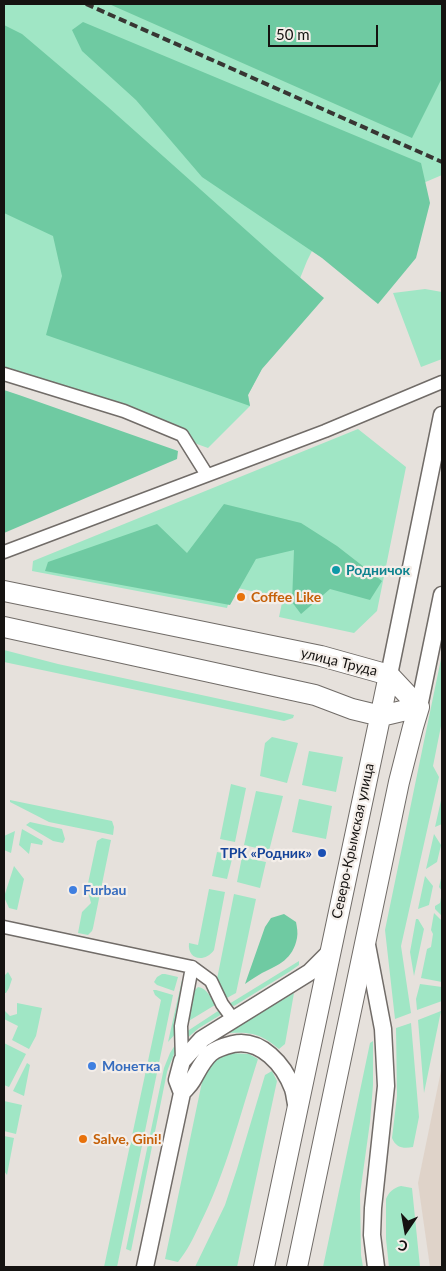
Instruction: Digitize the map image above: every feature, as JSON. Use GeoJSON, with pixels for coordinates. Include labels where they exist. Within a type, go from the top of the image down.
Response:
{"type":"FeatureCollection","features":[{"type":"Feature","properties":{"kind":"main road","name":"улица Труда"},"geometry":{"type":"LineString","coordinates":[[4,591],[321,656],[389,675],[419,707]]}},
{"type":"Feature","properties":{"kind":"main road"},"geometry":{"type":"LineString","coordinates":[[4,627],[315,695],[352,710],[381,716],[419,707]]}},
{"type":"Feature","properties":{"kind":"main road","name":"Северо-Крымская улица"},"geometry":{"type":"LineString","coordinates":[[264,1267],[389,675]]}},
{"type":"Feature","properties":{"kind":"main road"},"geometry":{"type":"LineString","coordinates":[[297,1267],[398,782],[419,707]]}},
{"type":"Feature","properties":{"kind":"street"},"geometry":{"type":"LineString","coordinates":[[4,374],[124,411],[182,435],[207,475]]}},
{"type":"Feature","properties":{"kind":"street"},"geometry":{"type":"LineString","coordinates":[[4,552],[325,431],[442,382]]}},
{"type":"Feature","properties":{"kind":"street","name":"Северо-Крымская улица"},"geometry":{"type":"LineString","coordinates":[[389,675],[442,415]]}},
{"type":"Feature","properties":{"kind":"street"},"geometry":{"type":"LineString","coordinates":[[419,707],[442,595]]}},
{"type":"Feature","properties":{"kind":"street"},"geometry":{"type":"LineString","coordinates":[[4,926],[192,967],[211,981],[222,1004],[234,1018]]}},
{"type":"Feature","properties":{"kind":"street"},"geometry":{"type":"LineString","coordinates":[[366,941],[383,1029],[386,1086],[373,1208],[372,1235],[376,1267]]}},
{"type":"Feature","properties":{"kind":"street"},"geometry":{"type":"LineString","coordinates":[[182,1061],[202,1039],[310,972],[330,952]]}},
{"type":"Feature","properties":{"kind":"street"},"geometry":{"type":"LineString","coordinates":[[182,1093],[177,1080],[182,1061],[181,1026],[192,967]]}},
{"type":"Feature","properties":{"kind":"street"},"geometry":{"type":"LineString","coordinates":[[145,1267],[182,1093],[191,1083],[201,1063],[213,1051],[225,1046],[239,1043],[254,1046],[273,1057],[283,1071],[293,1089],[297,1110]]}},
{"type":"Feature","properties":{"kind":"shaded area"},"geometry":{"type":"Polygon","coordinates":[[[442,1066],[442,1267],[430,1267],[418,1183],[442,1066]]]}},
{"type":"Feature","properties":{"kind":"green space"},"geometry":{"type":"Polygon","coordinates":[[[4,4],[442,4],[442,175],[325,225],[307,261],[270,353],[248,395],[250,406],[208,448],[4,376],[4,4]]]}},
{"type":"Feature","properties":{"kind":"green space"},"geometry":{"type":"Polygon","coordinates":[[[109,4],[442,4],[442,78],[412,138],[109,4]]]}},
{"type":"Feature","properties":{"kind":"green space"},"geometry":{"type":"Polygon","coordinates":[[[83,22],[421,163],[430,203],[416,258],[378,304],[322,258],[202,177],[136,100],[82,51],[72,30],[83,22]]]}},
{"type":"Feature","properties":{"kind":"green space"},"geometry":{"type":"Polygon","coordinates":[[[4,25],[22,34],[108,107],[324,298],[262,369],[248,395],[250,406],[46,335],[62,276],[53,236],[4,213],[4,25]]]}},
{"type":"Feature","properties":{"kind":"green space"},"geometry":{"type":"Polygon","coordinates":[[[425,289],[442,292],[442,359],[421,367],[393,293],[425,289]]]}},
{"type":"Feature","properties":{"kind":"green space"},"geometry":{"type":"Polygon","coordinates":[[[4,390],[178,451],[177,459],[4,533],[4,390]]]}},
{"type":"Feature","properties":{"kind":"green space"},"geometry":{"type":"Polygon","coordinates":[[[358,429],[406,467],[377,611],[354,633],[279,617],[283,598],[233,587],[227,608],[32,571],[33,561],[358,429]]]}},
{"type":"Feature","properties":{"kind":"green space"},"geometry":{"type":"Polygon","coordinates":[[[224,504],[301,523],[337,546],[382,581],[370,600],[330,589],[301,614],[292,602],[294,550],[256,559],[230,605],[45,571],[48,562],[157,524],[187,553],[224,504]]]}},
{"type":"Feature","properties":{"kind":"green space"},"geometry":{"type":"Polygon","coordinates":[[[4,650],[58,664],[294,715],[293,718],[284,721],[4,662],[4,650]]]}},
{"type":"Feature","properties":{"kind":"green space"},"geometry":{"type":"Polygon","coordinates":[[[442,654],[442,721],[433,766],[439,777],[401,946],[411,1013],[395,1019],[385,930],[442,654]]]}},
{"type":"Feature","properties":{"kind":"green space"},"geometry":{"type":"Polygon","coordinates":[[[272,737],[298,743],[287,783],[260,776],[265,743],[272,737]]]}},
{"type":"Feature","properties":{"kind":"green space"},"geometry":{"type":"Polygon","coordinates":[[[309,751],[343,757],[336,792],[302,785],[309,751]]]}},
{"type":"Feature","properties":{"kind":"green space"},"geometry":{"type":"Polygon","coordinates":[[[231,784],[246,788],[235,842],[220,839],[231,784]]]}},
{"type":"Feature","properties":{"kind":"green space"},"geometry":{"type":"Polygon","coordinates":[[[256,791],[283,796],[269,851],[244,845],[256,791]]]}},
{"type":"Feature","properties":{"kind":"green space"},"geometry":{"type":"Polygon","coordinates":[[[442,796],[442,824],[435,827],[442,796]]]}},
{"type":"Feature","properties":{"kind":"green space"},"geometry":{"type":"Polygon","coordinates":[[[299,799],[332,806],[326,839],[292,832],[299,799]]]}},
{"type":"Feature","properties":{"kind":"green space"},"geometry":{"type":"Polygon","coordinates":[[[10,800],[112,821],[114,827],[113,835],[49,822],[10,802],[10,800]]]}},
{"type":"Feature","properties":{"kind":"green space"},"geometry":{"type":"Polygon","coordinates":[[[30,822],[62,829],[65,839],[63,843],[53,841],[26,825],[30,822]]]}},
{"type":"Feature","properties":{"kind":"green space"},"geometry":{"type":"Polygon","coordinates":[[[22,829],[43,841],[42,845],[31,843],[29,854],[19,845],[22,829]]]}},
{"type":"Feature","properties":{"kind":"green space"},"geometry":{"type":"Polygon","coordinates":[[[15,831],[11,853],[4,850],[4,836],[15,831]]]}},
{"type":"Feature","properties":{"kind":"green space"},"geometry":{"type":"Polygon","coordinates":[[[434,834],[441,845],[437,862],[426,869],[434,834]]]}},
{"type":"Feature","properties":{"kind":"green space"},"geometry":{"type":"Polygon","coordinates":[[[102,838],[111,840],[93,928],[88,935],[78,933],[82,912],[91,903],[87,888],[97,841],[102,838]]]}},
{"type":"Feature","properties":{"kind":"green space"},"geometry":{"type":"Polygon","coordinates":[[[217,852],[233,855],[227,879],[212,876],[217,852]]]}},
{"type":"Feature","properties":{"kind":"green space"},"geometry":{"type":"Polygon","coordinates":[[[242,857],[266,862],[260,888],[237,882],[242,857]]]}},
{"type":"Feature","properties":{"kind":"green space"},"geometry":{"type":"Polygon","coordinates":[[[14,866],[24,879],[17,910],[9,908],[4,897],[14,866]]]}},
{"type":"Feature","properties":{"kind":"green space"},"geometry":{"type":"Polygon","coordinates":[[[442,874],[442,891],[439,887],[442,874]]]}},
{"type":"Feature","properties":{"kind":"green space"},"geometry":{"type":"Polygon","coordinates":[[[425,876],[433,886],[429,905],[418,909],[425,876]]]}},
{"type":"Feature","properties":{"kind":"green space"},"geometry":{"type":"Polygon","coordinates":[[[209,889],[225,892],[214,950],[206,957],[197,958],[191,953],[189,943],[198,945],[209,889]]]}},
{"type":"Feature","properties":{"kind":"green space"},"geometry":{"type":"Polygon","coordinates":[[[442,891],[442,916],[435,909],[435,906],[440,903],[442,891]]]}},
{"type":"Feature","properties":{"kind":"green space"},"geometry":{"type":"Polygon","coordinates":[[[234,894],[256,899],[236,993],[225,999],[217,979],[234,894]]]}},
{"type":"Feature","properties":{"kind":"green space"},"geometry":{"type":"Polygon","coordinates":[[[434,913],[442,921],[442,982],[421,978],[427,949],[431,947],[434,913]]]}},
{"type":"Feature","properties":{"kind":"green space"},"geometry":{"type":"Polygon","coordinates":[[[284,914],[296,922],[297,936],[292,951],[279,964],[245,984],[265,927],[271,918],[284,914]]]}},
{"type":"Feature","properties":{"kind":"green space"},"geometry":{"type":"Polygon","coordinates":[[[416,919],[418,919],[424,929],[414,976],[410,952],[416,919]]]}},
{"type":"Feature","properties":{"kind":"green space"},"geometry":{"type":"Polygon","coordinates":[[[299,961],[299,965],[289,972],[234,1006],[229,1004],[299,961]]]}},
{"type":"Feature","properties":{"kind":"green space"},"geometry":{"type":"Polygon","coordinates":[[[8,972],[12,979],[9,988],[4,993],[4,976],[8,972]]]}},
{"type":"Feature","properties":{"kind":"green space"},"geometry":{"type":"Polygon","coordinates":[[[162,974],[178,977],[174,991],[157,985],[154,982],[162,974]]]}},
{"type":"Feature","properties":{"kind":"green space"},"geometry":{"type":"Polygon","coordinates":[[[182,980],[184,984],[178,1031],[168,1042],[182,980]]]}},
{"type":"Feature","properties":{"kind":"green space"},"geometry":{"type":"Polygon","coordinates":[[[420,984],[442,987],[442,1001],[417,1010],[416,999],[420,984]]]}},
{"type":"Feature","properties":{"kind":"green space"},"geometry":{"type":"Polygon","coordinates":[[[198,987],[206,991],[215,1005],[187,1022],[194,991],[198,987]]]}},
{"type":"Feature","properties":{"kind":"green space"},"geometry":{"type":"Polygon","coordinates":[[[153,990],[173,995],[117,1267],[104,1267],[161,1000],[155,995],[153,990]]]}},
{"type":"Feature","properties":{"kind":"green space"},"geometry":{"type":"Polygon","coordinates":[[[294,993],[285,1044],[279,1049],[266,1040],[254,1035],[227,1033],[294,993]]]}},
{"type":"Feature","properties":{"kind":"green space"},"geometry":{"type":"Polygon","coordinates":[[[17,1003],[42,1008],[36,1036],[29,1049],[12,1040],[18,1026],[4,1019],[4,1010],[10,1016],[17,1014],[17,1003]]]}},
{"type":"Feature","properties":{"kind":"green space"},"geometry":{"type":"Polygon","coordinates":[[[218,1011],[222,1014],[199,1028],[186,1039],[186,1032],[218,1011]]]}},
{"type":"Feature","properties":{"kind":"green space"},"geometry":{"type":"Polygon","coordinates":[[[441,1011],[424,1093],[418,1020],[441,1011]]]}},
{"type":"Feature","properties":{"kind":"green space"},"geometry":{"type":"Polygon","coordinates":[[[411,1023],[419,1117],[413,1147],[406,1148],[398,1146],[392,1138],[397,1096],[396,1028],[411,1023]]]}},
{"type":"Feature","properties":{"kind":"green space"},"geometry":{"type":"Polygon","coordinates":[[[373,1041],[373,1085],[370,1122],[360,1194],[361,1255],[363,1267],[323,1267],[370,1043],[373,1041]]]}},
{"type":"Feature","properties":{"kind":"green space"},"geometry":{"type":"Polygon","coordinates":[[[177,1042],[167,1072],[131,1251],[126,1249],[164,1068],[177,1042]]]}},
{"type":"Feature","properties":{"kind":"green space"},"geometry":{"type":"Polygon","coordinates":[[[4,1043],[26,1054],[9,1087],[4,1085],[4,1043]]]}},
{"type":"Feature","properties":{"kind":"green space"},"geometry":{"type":"Polygon","coordinates":[[[230,1053],[249,1054],[258,1059],[232,1144],[209,1206],[190,1245],[178,1262],[165,1259],[202,1082],[213,1064],[230,1053]]]}},
{"type":"Feature","properties":{"kind":"green space"},"geometry":{"type":"Polygon","coordinates":[[[27,1063],[30,1065],[24,1096],[13,1091],[27,1063]]]}},
{"type":"Feature","properties":{"kind":"green space"},"geometry":{"type":"Polygon","coordinates":[[[272,1071],[277,1081],[237,1267],[195,1267],[225,1205],[265,1075],[272,1071]]]}},
{"type":"Feature","properties":{"kind":"green space"},"geometry":{"type":"Polygon","coordinates":[[[4,1101],[22,1105],[16,1134],[4,1131],[4,1101]]]}},
{"type":"Feature","properties":{"kind":"green space"},"geometry":{"type":"Polygon","coordinates":[[[4,1136],[14,1138],[7,1175],[4,1171],[4,1136]]]}},
{"type":"Feature","properties":{"kind":"green space"},"geometry":{"type":"Polygon","coordinates":[[[401,1186],[412,1188],[420,1267],[389,1267],[386,1239],[386,1199],[388,1194],[401,1186]]]}},
{"type":"Feature","properties":{"kind":"railway"},"geometry":{"type":"LineString","coordinates":[[86,4],[442,162]]}},
{"type":"Feature","properties":{"kind":"place","name":"Родничок"},"geometry":{"type":"Point","coordinates":[336,570]}},
{"type":"Feature","properties":{"kind":"place","name":"Coffee Like"},"geometry":{"type":"Point","coordinates":[241,597]}},
{"type":"Feature","properties":{"kind":"place","name":"ТРК «Родник»"},"geometry":{"type":"Point","coordinates":[322,853]}},
{"type":"Feature","properties":{"kind":"place","name":"Furbau"},"geometry":{"type":"Point","coordinates":[73,890]}},
{"type":"Feature","properties":{"kind":"place","name":"Монетка"},"geometry":{"type":"Point","coordinates":[92,1066]}},
{"type":"Feature","properties":{"kind":"place","name":"Salve, Gini!"},"geometry":{"type":"Point","coordinates":[83,1139]}}]}
